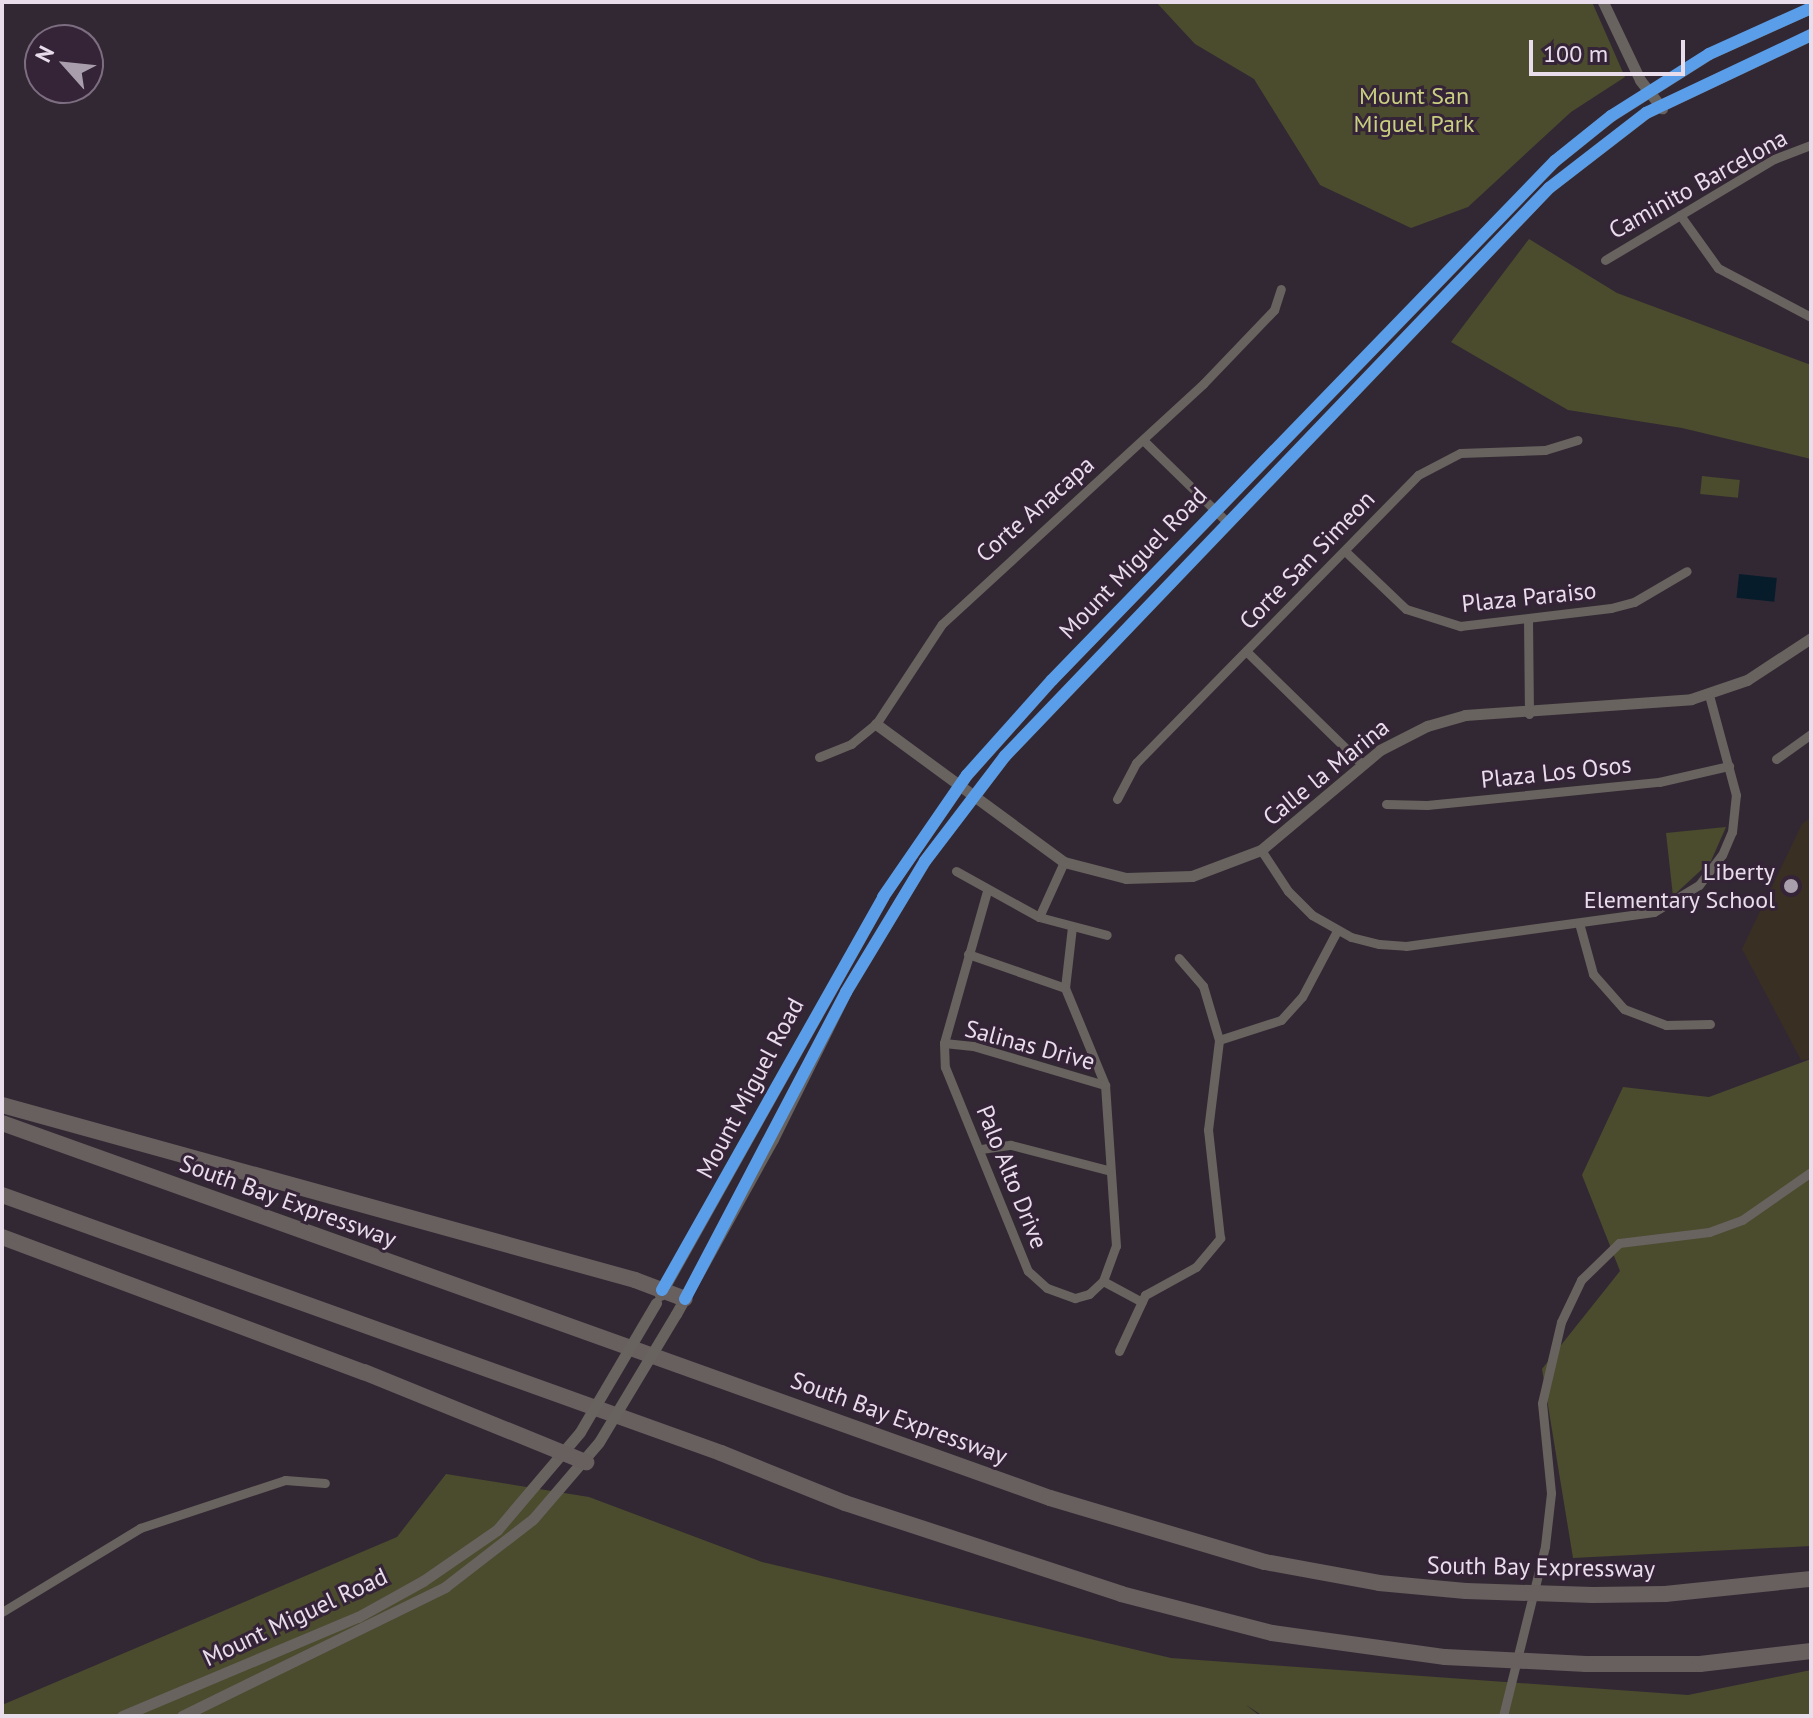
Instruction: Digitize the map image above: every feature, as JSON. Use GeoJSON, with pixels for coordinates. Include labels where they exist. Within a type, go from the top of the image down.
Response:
{"type":"FeatureCollection","features":[{"type":"Feature","properties":{"kind":"highway"},"geometry":{"type":"LineString","coordinates":[[2,1105],[659,1296],[685,1299]]}},
{"type":"Feature","properties":{"kind":"highway","name":"South Bay Expressway"},"geometry":{"type":"LineString","coordinates":[[2,1123],[1050,1498],[1265,1562],[1379,1583],[1466,1591],[1593,1595],[1665,1594],[1811,1579]]}},
{"type":"Feature","properties":{"kind":"highway"},"geometry":{"type":"LineString","coordinates":[[2,1195],[707,1448],[845,1503],[1121,1594],[1272,1633],[1445,1657],[1586,1664],[1700,1664],[1811,1651]]}},
{"type":"Feature","properties":{"kind":"highway"},"geometry":{"type":"LineString","coordinates":[[2,1237],[586,1462]]}},
{"type":"Feature","properties":{"kind":"street"},"geometry":{"type":"LineString","coordinates":[[1604,2],[1648,92],[1662,108]]}},
{"type":"Feature","properties":{"kind":"street","name":"Mount Miguel Road"},"geometry":{"type":"LineString","coordinates":[[122,1716],[358,1617],[423,1581],[497,1530],[580,1432],[659,1296],[831,984],[907,859],[959,788],[1052,680],[1518,195],[1611,116],[1648,92],[1709,54],[1811,8]]}},
{"type":"Feature","properties":{"kind":"street","name":"Mount Miguel Road"},"geometry":{"type":"LineString","coordinates":[[182,1716],[445,1587],[523,1528],[586,1462],[599,1442],[685,1299],[846,992],[925,861],[972,799],[1065,690],[1538,199],[1603,142],[1718,76],[1811,35]]}},
{"type":"Feature","properties":{"kind":"street","name":"Caminito Barcelona"},"geometry":{"type":"LineString","coordinates":[[1605,260],[1774,159],[1811,145]]}},
{"type":"Feature","properties":{"kind":"street"},"geometry":{"type":"LineString","coordinates":[[1680,215],[1718,268],[1811,317]]}},
{"type":"Feature","properties":{"kind":"street","name":"Corte Anacapa"},"geometry":{"type":"LineString","coordinates":[[819,757],[851,744],[876,724],[942,624],[970,594],[1143,440],[1274,310],[1281,289]]}},
{"type":"Feature","properties":{"kind":"street"},"geometry":{"type":"LineString","coordinates":[[1143,440],[1227,522]]}},
{"type":"Feature","properties":{"kind":"street","name":"Corte San Simeon"},"geometry":{"type":"LineString","coordinates":[[1117,799],[1136,763],[1418,475],[1460,453],[1545,450],[1577,440]]}},
{"type":"Feature","properties":{"kind":"street","name":"Plaza Paraiso"},"geometry":{"type":"LineString","coordinates":[[1345,551],[1397,602],[1427,619],[1470,626],[1634,602],[1687,571]]}},
{"type":"Feature","properties":{"kind":"street"},"geometry":{"type":"LineString","coordinates":[[1528,619],[1529,714]]}},
{"type":"Feature","properties":{"kind":"street","name":"Calle la Marina"},"geometry":{"type":"LineString","coordinates":[[876,724],[972,799],[1064,862],[1126,878],[1192,876],[1261,850],[1394,742],[1446,719],[1665,704],[1709,695],[1765,670],[1811,638]]}},
{"type":"Feature","properties":{"kind":"street"},"geometry":{"type":"LineString","coordinates":[[1246,651],[1363,765]]}},
{"type":"Feature","properties":{"kind":"street"},"geometry":{"type":"LineString","coordinates":[[1261,850],[1298,902],[1337,931],[1365,941],[1406,946],[1654,912],[1689,894],[1708,876],[1722,855],[1734,820],[1736,795],[1709,695]]}},
{"type":"Feature","properties":{"kind":"street"},"geometry":{"type":"LineString","coordinates":[[1776,759],[1811,734]]}},
{"type":"Feature","properties":{"kind":"street","name":"Plaza Los Osos"},"geometry":{"type":"LineString","coordinates":[[1386,804],[1427,805],[1659,782],[1729,766]]}},
{"type":"Feature","properties":{"kind":"street"},"geometry":{"type":"LineString","coordinates":[[1039,917],[1064,862]]}},
{"type":"Feature","properties":{"kind":"street"},"geometry":{"type":"LineString","coordinates":[[956,871],[987,891],[1039,917],[1107,935]]}},
{"type":"Feature","properties":{"kind":"street","name":"Palo Alto Drive"},"geometry":{"type":"LineString","coordinates":[[987,891],[944,1043],[951,1086],[981,1149],[1028,1271],[1037,1281],[1075,1298],[1089,1294],[1103,1281]]}},
{"type":"Feature","properties":{"kind":"street"},"geometry":{"type":"LineString","coordinates":[[1579,923],[1593,974],[1614,1002],[1655,1023],[1710,1024]]}},
{"type":"Feature","properties":{"kind":"street"},"geometry":{"type":"LineString","coordinates":[[1072,927],[1065,988],[1105,1085],[1108,1170],[1116,1246],[1103,1281],[1142,1302]]}},
{"type":"Feature","properties":{"kind":"street"},"geometry":{"type":"LineString","coordinates":[[1219,1040],[1281,1020],[1302,997],[1337,931]]}},
{"type":"Feature","properties":{"kind":"street"},"geometry":{"type":"LineString","coordinates":[[968,954],[1065,988]]}},
{"type":"Feature","properties":{"kind":"street"},"geometry":{"type":"LineString","coordinates":[[1119,1351],[1150,1290],[1196,1267],[1220,1238],[1208,1130],[1219,1040],[1203,986],[1179,958]]}},
{"type":"Feature","properties":{"kind":"street","name":"Salinas Drive"},"geometry":{"type":"LineString","coordinates":[[944,1043],[973,1046],[1105,1085]]}},
{"type":"Feature","properties":{"kind":"street"},"geometry":{"type":"LineString","coordinates":[[981,1149],[1011,1145],[1108,1170]]}},
{"type":"Feature","properties":{"kind":"street"},"geometry":{"type":"LineString","coordinates":[[1503,1716],[1545,1546],[1551,1493],[1542,1403],[1561,1322],[1581,1280],[1619,1243],[1709,1232],[1742,1220],[1811,1172]]}},
{"type":"Feature","properties":{"kind":"street"},"geometry":{"type":"LineString","coordinates":[[2,1612],[140,1528],[285,1480],[325,1483]]}},
{"type":"Feature","properties":{"kind":"shaded area","name":"Liberty Elementary School"},"geometry":{"type":"Polygon","coordinates":[[[1811,817],[1811,1059],[1801,1060],[1742,949],[1802,824],[1811,817]]]}},
{"type":"Feature","properties":{"kind":"green space","name":"Mount San Miguel Park"},"geometry":{"type":"Polygon","coordinates":[[[1156,2],[1592,2],[1625,77],[1571,112],[1468,207],[1411,228],[1320,185],[1254,79],[1195,44],[1156,2]]]}},
{"type":"Feature","properties":{"kind":"green space"},"geometry":{"type":"Polygon","coordinates":[[[1529,239],[1617,293],[1811,365],[1811,459],[1682,428],[1568,410],[1451,342],[1529,239]]]}},
{"type":"Feature","properties":{"kind":"green space"},"geometry":{"type":"Polygon","coordinates":[[[1702,476],[1740,480],[1738,498],[1700,494],[1702,476]]]}},
{"type":"Feature","properties":{"kind":"green space"},"geometry":{"type":"Polygon","coordinates":[[[1726,827],[1711,861],[1673,896],[1666,833],[1726,827]]]}},
{"type":"Feature","properties":{"kind":"green space"},"geometry":{"type":"Polygon","coordinates":[[[1811,1059],[1811,1546],[1573,1558],[1542,1369],[1620,1271],[1582,1175],[1623,1087],[1709,1097],[1811,1059]]]}},
{"type":"Feature","properties":{"kind":"green space"},"geometry":{"type":"Polygon","coordinates":[[[446,1474],[589,1497],[762,1562],[1171,1658],[1688,1695],[1811,1670],[1811,1716],[1263,1716],[1246,1705],[1260,1716],[2,1716],[2,1705],[397,1537],[446,1474]]]}},
{"type":"Feature","properties":{"kind":"water"},"geometry":{"type":"Polygon","coordinates":[[[1739,574],[1777,578],[1774,602],[1736,598],[1739,574]]]}},
{"type":"Feature","properties":{"kind":"cycle path"},"geometry":{"type":"LineString","coordinates":[[662,1290],[883,897],[967,775],[1052,680],[1555,161],[1611,116],[1709,54],[1811,8]]}},
{"type":"Feature","properties":{"kind":"cycle path"},"geometry":{"type":"LineString","coordinates":[[685,1299],[846,992],[925,861],[1005,756],[1549,188],[1646,113],[1811,35]]}},
{"type":"Feature","properties":{"kind":"place","name":"Liberty Elementary School"},"geometry":{"type":"Point","coordinates":[1791,886]}}]}
